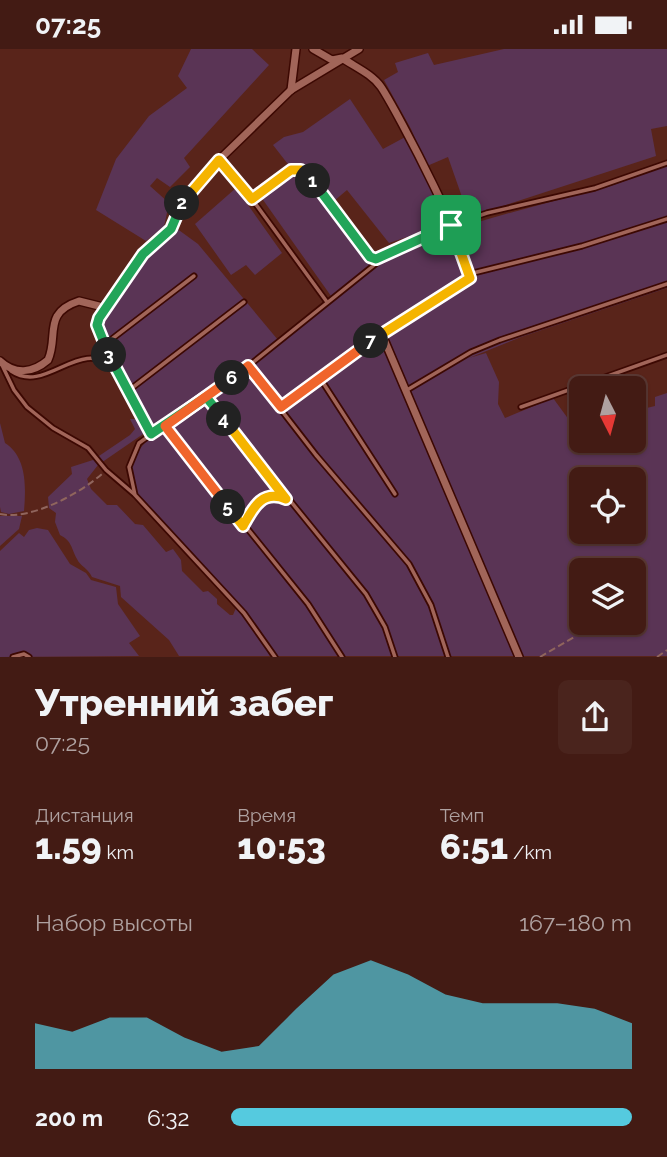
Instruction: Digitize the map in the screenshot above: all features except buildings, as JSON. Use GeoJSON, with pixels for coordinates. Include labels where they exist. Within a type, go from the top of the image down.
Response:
{"type":"FeatureCollection","features":[{"type":"Feature","properties":{"kind":"street"},"geometry":{"type":"LineString","coordinates":[[291,90],[296,49]]}},
{"type":"Feature","properties":{"kind":"street"},"geometry":{"type":"LineString","coordinates":[[313,49],[332,60],[342,58],[379,85],[417,149],[451,225],[469,274],[468,280],[384,332],[390,355],[519,656]]}},
{"type":"Feature","properties":{"kind":"street"},"geometry":{"type":"LineString","coordinates":[[2,363],[32,370],[48,360],[53,323],[71,304],[79,301],[103,307],[110,305],[143,254],[171,229],[177,211],[219,160],[291,90],[359,49]]}},
{"type":"Feature","properties":{"kind":"lane"},"geometry":{"type":"LineString","coordinates":[[219,160],[252,199],[327,302]]}},
{"type":"Feature","properties":{"kind":"lane"},"geometry":{"type":"LineString","coordinates":[[135,495],[129,467],[132,453],[151,434],[248,366],[383,258],[451,225],[514,206],[595,188],[667,163]]}},
{"type":"Feature","properties":{"kind":"lane"},"geometry":{"type":"LineString","coordinates":[[252,199],[291,170],[301,170],[370,257],[383,258]]}},
{"type":"Feature","properties":{"kind":"lane"},"geometry":{"type":"LineString","coordinates":[[469,274],[582,246],[667,219]]}},
{"type":"Feature","properties":{"kind":"lane"},"geometry":{"type":"LineString","coordinates":[[104,345],[194,276]]}},
{"type":"Feature","properties":{"kind":"lane"},"geometry":{"type":"LineString","coordinates":[[407,390],[471,352],[500,340],[667,284]]}},
{"type":"Feature","properties":{"kind":"lane"},"geometry":{"type":"LineString","coordinates":[[128,391],[244,302]]}},
{"type":"Feature","properties":{"kind":"lane"},"geometry":{"type":"LineString","coordinates":[[110,305],[99,318],[97,325],[104,345],[151,434]]}},
{"type":"Feature","properties":{"kind":"lane"},"geometry":{"type":"LineString","coordinates":[[281,407],[384,332]]}},
{"type":"Feature","properties":{"kind":"lane"},"geometry":{"type":"LineString","coordinates":[[521,407],[667,355]]}},
{"type":"Feature","properties":{"kind":"lane"},"geometry":{"type":"LineString","coordinates":[[2,363],[14,374],[33,376],[96,356],[118,372]]}},
{"type":"Feature","properties":{"kind":"lane"},"geometry":{"type":"LineString","coordinates":[[2,363],[14,390],[27,407],[53,428],[88,448],[107,470],[135,495],[244,613],[275,656]]}},
{"type":"Feature","properties":{"kind":"lane"},"geometry":{"type":"LineString","coordinates":[[248,366],[316,455],[409,564],[431,605],[448,656]]}},
{"type":"Feature","properties":{"kind":"lane"},"geometry":{"type":"LineString","coordinates":[[320,378],[395,494]]}},
{"type":"Feature","properties":{"kind":"lane"},"geometry":{"type":"LineString","coordinates":[[206,397],[286,499],[366,594],[385,627],[394,656]]}},
{"type":"Feature","properties":{"kind":"lane"},"geometry":{"type":"LineString","coordinates":[[165,426],[315,613],[342,656]]}},
{"type":"Feature","properties":{"kind":"lane"},"geometry":{"type":"LineString","coordinates":[[13,656],[29,656]]}},
{"type":"Feature","properties":{"kind":"path"},"geometry":{"type":"LineString","coordinates":[[0,514],[17,515],[55,503],[107,470]]}},
{"type":"Feature","properties":{"kind":"path"},"geometry":{"type":"LineString","coordinates":[[243,526],[257,503],[266,496],[276,495],[286,499]]}},
{"type":"Feature","properties":{"kind":"path"},"geometry":{"type":"LineString","coordinates":[[540,656],[577,635]]}},
{"type":"Feature","properties":{"kind":"path"},"geometry":{"type":"LineString","coordinates":[[657,656],[667,650]]}},
{"type":"Feature","properties":{"kind":"shaded area"},"geometry":{"type":"Polygon","coordinates":[[[191,49],[252,49],[269,65],[184,158],[190,167],[170,187],[157,178],[150,186],[169,203],[164,227],[146,241],[96,210],[116,159],[149,116],[187,88],[178,76],[191,49]]]}},
{"type":"Feature","properties":{"kind":"shaded area"},"geometry":{"type":"Polygon","coordinates":[[[504,49],[667,49],[667,126],[651,129],[656,156],[469,217],[448,157],[427,166],[411,129],[384,80],[398,72],[395,63],[428,53],[434,65],[504,49]]]}},
{"type":"Feature","properties":{"kind":"shaded area"},"geometry":{"type":"Polygon","coordinates":[[[350,99],[383,149],[409,135],[446,224],[389,243],[347,190],[334,201],[303,166],[297,163],[291,168],[273,145],[284,137],[303,132],[350,99]]]}},
{"type":"Feature","properties":{"kind":"shaded area"},"geometry":{"type":"Polygon","coordinates":[[[667,165],[667,288],[521,337],[469,358],[486,353],[499,382],[498,404],[505,418],[553,398],[569,420],[569,453],[646,453],[646,408],[655,406],[655,397],[667,393],[667,656],[277,656],[236,600],[138,496],[131,469],[134,455],[153,434],[108,347],[101,321],[145,255],[176,228],[198,244],[278,340],[331,296],[261,197],[300,166],[319,185],[371,255],[378,257],[400,253],[430,238],[471,224],[623,182],[667,165]]]}},
{"type":"Feature","properties":{"kind":"shaded area"},"geometry":{"type":"Polygon","coordinates":[[[236,188],[282,253],[255,275],[246,265],[231,275],[195,224],[236,188]]]}},
{"type":"Feature","properties":{"kind":"shaded area"},"geometry":{"type":"Polygon","coordinates":[[[130,419],[140,419],[146,432],[98,465],[87,479],[91,489],[107,505],[117,505],[135,524],[143,525],[166,552],[173,549],[181,560],[182,571],[203,592],[208,591],[217,599],[217,604],[230,615],[233,615],[236,608],[260,638],[270,656],[179,656],[169,640],[121,597],[120,586],[92,577],[78,561],[69,542],[60,535],[55,522],[56,513],[49,508],[48,497],[72,474],[71,467],[93,460],[130,435],[135,429],[130,419]]]}},
{"type":"Feature","properties":{"kind":"shaded area"},"geometry":{"type":"Polygon","coordinates":[[[0,423],[5,443],[18,456],[25,483],[24,511],[9,514],[1,512],[0,507],[0,423]]]}},
{"type":"Feature","properties":{"kind":"shaded area"},"geometry":{"type":"Polygon","coordinates":[[[0,516],[22,516],[19,529],[0,546],[0,516]]]}},
{"type":"Feature","properties":{"kind":"shaded area"},"geometry":{"type":"Polygon","coordinates":[[[29,530],[48,530],[70,564],[86,573],[91,580],[116,587],[118,604],[140,636],[129,643],[139,656],[0,657],[0,551],[19,533],[24,537],[29,530]]]}},
{"type":"Feature","properties":{"kind":"route"},"geometry":{"type":"LineString","coordinates":[[451,225],[376,259],[370,257],[301,170],[291,170],[252,199],[219,160],[180,205],[171,229],[143,254],[110,305],[104,309],[97,325],[109,355],[151,434],[165,426],[206,397],[286,499],[276,495],[266,496],[257,503],[243,526],[165,426],[248,366],[270,397],[281,407],[384,332],[468,280],[469,274],[451,225]]}}]}
